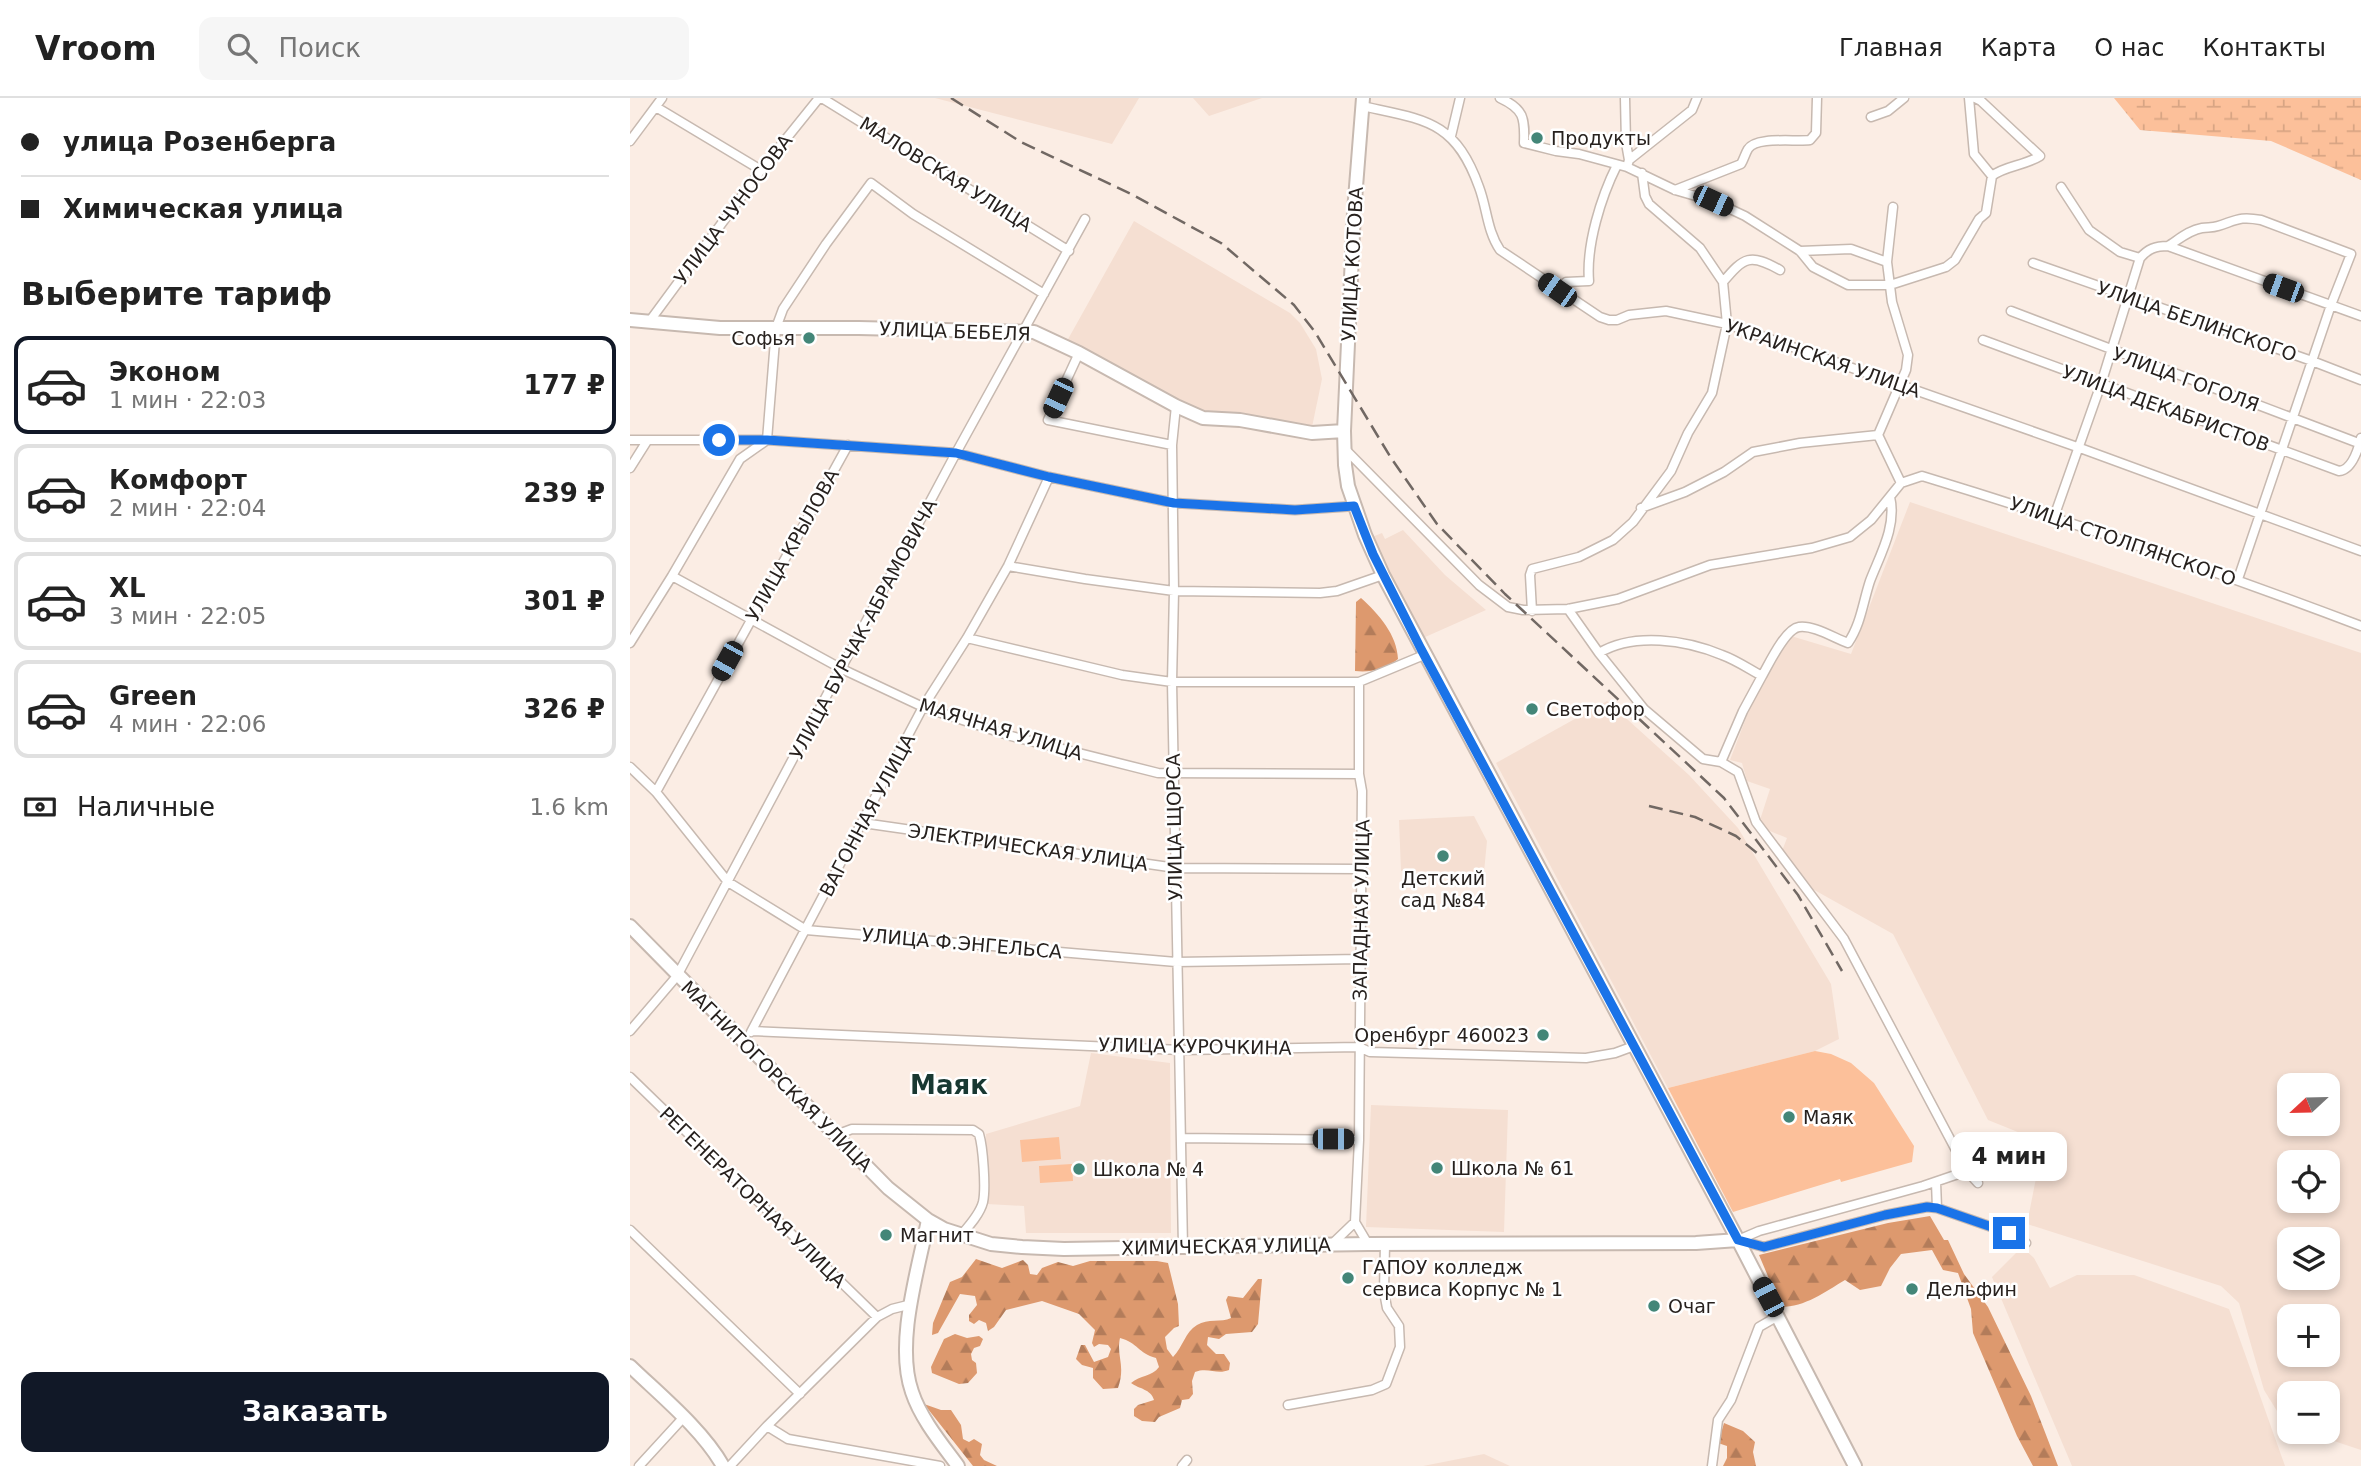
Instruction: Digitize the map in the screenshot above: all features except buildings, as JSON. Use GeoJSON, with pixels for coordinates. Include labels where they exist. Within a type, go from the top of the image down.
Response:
{"type":"FeatureCollection","features":[{"type":"Feature","properties":{"kind":"street"},"geometry":{"type":"LineString","coordinates":[[630,141],[662,98]]}},
{"type":"Feature","properties":{"kind":"street","name":"УЛИЦА ЧУНОСОВА"},"geometry":{"type":"LineString","coordinates":[[649,322],[761,170],[820,98]]}},
{"type":"Feature","properties":{"kind":"street","name":"МАЛОВСКАЯ УЛИЦА"},"geometry":{"type":"LineString","coordinates":[[820,98],[1069,251]]}},
{"type":"Feature","properties":{"kind":"street"},"geometry":{"type":"LineString","coordinates":[[1451,136],[1460,98]]}},
{"type":"Feature","properties":{"kind":"street"},"geometry":{"type":"LineString","coordinates":[[1500,98],[1516,105],[1525,121],[1524,143],[1617,165],[1628,164],[1692,110],[1697,98]]}},
{"type":"Feature","properties":{"kind":"street"},"geometry":{"type":"LineString","coordinates":[[1625,98],[1628,164]]}},
{"type":"Feature","properties":{"kind":"street"},"geometry":{"type":"LineString","coordinates":[[1675,190],[1741,164],[1753,144],[1810,140],[1816,133],[1817,98]]}},
{"type":"Feature","properties":{"kind":"street"},"geometry":{"type":"LineString","coordinates":[[1871,117],[1888,111],[1903,98]]}},
{"type":"Feature","properties":{"kind":"street"},"geometry":{"type":"LineString","coordinates":[[1969,98],[1974,154],[1992,176]]}},
{"type":"Feature","properties":{"kind":"street"},"geometry":{"type":"LineString","coordinates":[[1628,164],[1675,190],[1713,201],[1745,216],[1800,251],[1813,267],[1848,285],[1890,285],[1946,267],[1955,260],[1972,230],[1986,213],[1992,176],[2000,170],[2027,164],[2040,156],[1975,98]]}},
{"type":"Feature","properties":{"kind":"street","name":"УКРАИНСКАЯ УЛИЦА"},"geometry":{"type":"LineString","coordinates":[[1363,102],[1425,120],[1451,136],[1480,187],[1493,239],[1500,250],[1557,290],[1609,320],[1666,311],[1727,324],[2080,448],[2361,551]]}},
{"type":"Feature","properties":{"kind":"street","name":"УЛИЦА КОТОВА"},"geometry":{"type":"LineString","coordinates":[[1363,102],[1353,225],[1344,431],[1348,486],[1354,506],[1383,575],[1424,655],[1738,1240],[1855,1466]]}},
{"type":"Feature","properties":{"kind":"street"},"geometry":{"type":"LineString","coordinates":[[656,107],[761,170]]}},
{"type":"Feature","properties":{"kind":"street"},"geometry":{"type":"LineString","coordinates":[[1557,290],[1566,282],[1589,281],[1589,255],[1606,187],[1617,165]]}},
{"type":"Feature","properties":{"kind":"street"},"geometry":{"type":"LineString","coordinates":[[1532,611],[1532,569],[1579,557],[1613,540],[1633,522],[1671,471],[1688,432],[1712,393],[1727,324],[1723,282],[1700,247],[1649,204],[1644,196],[1642,173]]}},
{"type":"Feature","properties":{"kind":"street"},"geometry":{"type":"LineString","coordinates":[[767,440],[776,328],[783,309],[795,288],[871,183],[913,214],[1044,294]]}},
{"type":"Feature","properties":{"kind":"street"},"geometry":{"type":"LineString","coordinates":[[2061,187],[2089,230],[2120,252],[2140,258]]}},
{"type":"Feature","properties":{"kind":"street"},"geometry":{"type":"LineString","coordinates":[[1344,448],[1479,586],[1508,607],[1532,611],[1568,609],[1618,599],[1710,565],[1812,548],[1850,537],[1871,520],[1901,483],[1878,435],[1906,370],[1908,355],[1890,285],[1887,262],[1894,207]]}},
{"type":"Feature","properties":{"kind":"street"},"geometry":{"type":"LineString","coordinates":[[2168,246],[2191,231],[2202,227],[2213,228],[2246,217],[2261,220],[2351,254],[2238,579]]}},
{"type":"Feature","properties":{"kind":"street","name":"УЛИЦА БУРЧАК-АБРАМОВИЧА"},"geometry":{"type":"LineString","coordinates":[[630,1031],[677,976],[956,453],[1085,219]]}},
{"type":"Feature","properties":{"kind":"street"},"geometry":{"type":"LineString","coordinates":[[2054,517],[2080,448],[2140,258],[2152,247],[2168,246],[2361,316]]}},
{"type":"Feature","properties":{"kind":"street"},"geometry":{"type":"LineString","coordinates":[[1800,251],[1851,249],[1887,262]]}},
{"type":"Feature","properties":{"kind":"street"},"geometry":{"type":"LineString","coordinates":[[1723,282],[1739,262],[1746,259],[1768,263],[1780,270]]}},
{"type":"Feature","properties":{"kind":"street","name":"УЛИЦА БЕЛИНСКОГО"},"geometry":{"type":"LineString","coordinates":[[2033,264],[2361,380]]}},
{"type":"Feature","properties":{"kind":"street","name":"УЛИЦА ГОГОЛЯ"},"geometry":{"type":"LineString","coordinates":[[2011,311],[2111,351],[2360,442]]}},
{"type":"Feature","properties":{"kind":"street","name":"УЛИЦА БЕБЕЛЯ"},"geometry":{"type":"LineString","coordinates":[[630,320],[720,328],[1023,331],[1046,337],[1203,418],[1240,420],[1312,433],[1344,431]]}},
{"type":"Feature","properties":{"kind":"street","name":"УЛИЦА ДЕКАБРИСТОВ"},"geometry":{"type":"LineString","coordinates":[[1983,340],[2339,471],[2349,467],[2360,442]]}},
{"type":"Feature","properties":{"kind":"street"},"geometry":{"type":"LineString","coordinates":[[1079,354],[1048,420],[1172,445]]}},
{"type":"Feature","properties":{"kind":"street","name":"УЛИЦА ЩОРСА"},"geometry":{"type":"LineString","coordinates":[[1176,406],[1172,445],[1172,682],[1183,1247]]}},
{"type":"Feature","properties":{"kind":"street"},"geometry":{"type":"LineString","coordinates":[[1642,508],[1685,492],[1724,472],[1753,452],[1800,443],[1878,435]]}},
{"type":"Feature","properties":{"kind":"street"},"geometry":{"type":"LineString","coordinates":[[630,440],[767,440],[956,453],[1049,477],[1174,503],[1295,510],[1354,506]]}},
{"type":"Feature","properties":{"kind":"street"},"geometry":{"type":"LineString","coordinates":[[630,643],[740,459],[767,440]]}},
{"type":"Feature","properties":{"kind":"street"},"geometry":{"type":"LineString","coordinates":[[630,468],[647,442]]}},
{"type":"Feature","properties":{"kind":"street","name":"УЛИЦА КРЫЛОВА"},"geometry":{"type":"LineString","coordinates":[[656,792],[848,446]]}},
{"type":"Feature","properties":{"kind":"street","name":"УЛИЦА СТОЛПЯНСКОГО"},"geometry":{"type":"LineString","coordinates":[[1901,483],[1922,476],[2054,517],[2238,579],[2361,626]]}},
{"type":"Feature","properties":{"kind":"street","name":"ВАГОННАЯ УЛИЦА"},"geometry":{"type":"LineString","coordinates":[[742,1040],[753,1031],[923,707],[1008,566],[1049,477]]}},
{"type":"Feature","properties":{"kind":"street"},"geometry":{"type":"LineString","coordinates":[[1721,762],[1762,676],[1786,636],[1794,628],[1808,628],[1847,643],[1880,561],[1892,518],[1890,497]]}},
{"type":"Feature","properties":{"kind":"street"},"geometry":{"type":"LineString","coordinates":[[1008,566],[1174,591],[1320,593],[1383,575]]}},
{"type":"Feature","properties":{"kind":"street","name":"МАЯЧНАЯ УЛИЦА"},"geometry":{"type":"LineString","coordinates":[[672,576],[842,669],[923,707],[1011,736],[1158,773],[1359,774]]}},
{"type":"Feature","properties":{"kind":"street"},"geometry":{"type":"LineString","coordinates":[[1568,609],[1644,709],[1703,759],[1721,762],[1738,772],[1756,822],[1844,939],[1967,1171],[1978,1183]]}},
{"type":"Feature","properties":{"kind":"street"},"geometry":{"type":"LineString","coordinates":[[967,638],[1122,675],[1172,682],[1359,682],[1424,655]]}},
{"type":"Feature","properties":{"kind":"street"},"geometry":{"type":"LineString","coordinates":[[1599,653],[1612,645],[1632,641],[1666,642],[1703,648],[1723,655],[1762,676]]}},
{"type":"Feature","properties":{"kind":"street","name":"ЗАПАДНАЯ УЛИЦА"},"geometry":{"type":"LineString","coordinates":[[1355,1222],[1359,1140],[1362,791],[1359,774],[1359,682]]}},
{"type":"Feature","properties":{"kind":"street","name":"УЛИЦА Ф.ЭНГЕЛЬСА"},"geometry":{"type":"LineString","coordinates":[[630,767],[656,792],[728,881],[806,930],[1176,962],[1360,959]]}},
{"type":"Feature","properties":{"kind":"street","name":"ЭЛЕКТРИЧЕСКАЯ УЛИЦА"},"geometry":{"type":"LineString","coordinates":[[863,823],[1176,868],[1360,869]]}},
{"type":"Feature","properties":{"kind":"street","name":"МАГНИТОГОРСКАЯ УЛИЦА"},"geometry":{"type":"LineString","coordinates":[[630,926],[888,1188],[928,1220]]}},
{"type":"Feature","properties":{"kind":"street","name":"УЛИЦА КУРОЧКИНА"},"geometry":{"type":"LineString","coordinates":[[753,1031],[1181,1050],[1359,1047],[1370,1052],[1586,1058],[1615,1054],[1634,1046]]}},
{"type":"Feature","properties":{"kind":"street","name":"РЕГЕНЕРАТОРНАЯ УЛИЦА"},"geometry":{"type":"LineString","coordinates":[[630,1077],[877,1317]]}},
{"type":"Feature","properties":{"kind":"street"},"geometry":{"type":"LineString","coordinates":[[836,1135],[852,1129],[972,1130],[979,1134],[982,1144],[983,1203],[961,1235]]}},
{"type":"Feature","properties":{"kind":"street"},"geometry":{"type":"LineString","coordinates":[[1182,1138],[1359,1140]]}},
{"type":"Feature","properties":{"kind":"street","name":"ХИМИЧЕСКАЯ УЛИЦА"},"geometry":{"type":"LineString","coordinates":[[928,1220],[961,1235],[991,1244],[1022,1247],[1696,1243],[1738,1240],[1759,1231],[1967,1171]]}},
{"type":"Feature","properties":{"kind":"street"},"geometry":{"type":"LineString","coordinates":[[1936,1182],[1937,1208]]}},
{"type":"Feature","properties":{"kind":"street","name":"ХИМИЧЕСКАЯ УЛИЦА"},"geometry":{"type":"LineString","coordinates":[[1738,1240],[1764,1247],[1885,1215],[1927,1207],[2009,1233],[2026,1243]]}},
{"type":"Feature","properties":{"kind":"street"},"geometry":{"type":"LineString","coordinates":[[928,1220],[906,1341],[906,1369],[912,1394],[925,1420],[958,1466]]}},
{"type":"Feature","properties":{"kind":"street"},"geometry":{"type":"LineString","coordinates":[[1331,1245],[1355,1222],[1368,1244]]}},
{"type":"Feature","properties":{"kind":"street"},"geometry":{"type":"LineString","coordinates":[[630,1230],[800,1394]]}},
{"type":"Feature","properties":{"kind":"street"},"geometry":{"type":"LineString","coordinates":[[1288,1405],[1372,1390],[1386,1384],[1400,1347],[1399,1326],[1387,1308],[1384,1292],[1385,1244]]}},
{"type":"Feature","properties":{"kind":"street"},"geometry":{"type":"LineString","coordinates":[[730,1466],[877,1317],[892,1309],[912,1304]]}},
{"type":"Feature","properties":{"kind":"street"},"geometry":{"type":"LineString","coordinates":[[1712,1466],[1718,1420],[1731,1400],[1759,1327],[1778,1316]]}},
{"type":"Feature","properties":{"kind":"street"},"geometry":{"type":"LineString","coordinates":[[630,1366],[683,1418],[716,1454],[723,1466]]}},
{"type":"Feature","properties":{"kind":"street"},"geometry":{"type":"LineString","coordinates":[[639,1466],[683,1418]]}},
{"type":"Feature","properties":{"kind":"street"},"geometry":{"type":"LineString","coordinates":[[767,1426],[788,1439],[940,1466]]}},
{"type":"Feature","properties":{"kind":"shaded area"},"geometry":{"type":"Polygon","coordinates":[[[935,98],[1139,98],[1112,144],[935,98]]]}},
{"type":"Feature","properties":{"kind":"shaded area"},"geometry":{"type":"Polygon","coordinates":[[[1193,98],[1262,98],[1209,116],[1193,98]]]}},
{"type":"Feature","properties":{"kind":"shaded area"},"geometry":{"type":"Polygon","coordinates":[[[1134,221],[1290,313],[1300,323],[1316,349],[1322,379],[1312,427],[1200,412],[1067,341],[1134,221]]]}},
{"type":"Feature","properties":{"kind":"shaded area"},"geometry":{"type":"Polygon","coordinates":[[[1910,502],[2361,653],[2361,1450],[2340,1443],[2340,1381],[2277,1381],[2277,1411],[2264,1390],[2239,1303],[2221,1286],[2027,1224],[2043,1142],[1988,1120],[1893,934],[1809,887],[1782,851],[1787,838],[1765,829],[1760,820],[1770,789],[1747,781],[1742,763],[1730,760],[1756,692],[1791,636],[1851,654],[1910,502]]]}},
{"type":"Feature","properties":{"kind":"shaded area"},"geometry":{"type":"Polygon","coordinates":[[[1403,530],[1445,575],[1486,610],[1423,638],[1372,537],[1382,533],[1385,539],[1403,530]]]}},
{"type":"Feature","properties":{"kind":"shaded area"},"geometry":{"type":"Polygon","coordinates":[[[1607,701],[1689,775],[1738,828],[1831,984],[1839,1039],[1815,1051],[1668,1088],[1496,763],[1607,701]]]}},
{"type":"Feature","properties":{"kind":"shaded area","name":"Детский сад №84"},"geometry":{"type":"Polygon","coordinates":[[[1474,816],[1487,841],[1484,872],[1401,871],[1399,820],[1474,816]]]}},
{"type":"Feature","properties":{"kind":"shaded area","name":"Школа № 4"},"geometry":{"type":"Polygon","coordinates":[[[1091,1053],[1170,1063],[1171,1233],[1026,1233],[1024,1206],[987,1204],[986,1134],[1080,1106],[1091,1053]]]}},
{"type":"Feature","properties":{"kind":"shaded area","name":"Школа № 61"},"geometry":{"type":"Polygon","coordinates":[[[1371,1105],[1508,1110],[1504,1232],[1366,1227],[1371,1105]]]}},
{"type":"Feature","properties":{"kind":"shaded area"},"geometry":{"type":"Polygon","coordinates":[[[2022,1247],[2034,1258],[2050,1288],[2077,1275],[2134,1275],[2229,1309],[2285,1466],[2072,1466],[1992,1277],[2022,1247]]]}},
{"type":"Feature","properties":{"kind":"shaded area"},"geometry":{"type":"Polygon","coordinates":[[[1484,1454],[1510,1466],[1423,1466],[1484,1454]]]}},
{"type":"Feature","properties":{"kind":"green space"},"geometry":{"type":"Polygon","coordinates":[[[2114,98],[2361,98],[2361,180],[2271,141],[2140,130],[2114,98]]]}},
{"type":"Feature","properties":{"kind":"green space"},"geometry":{"type":"Polygon","coordinates":[[[1361,598],[1386,625],[1397,650],[1398,659],[1378,670],[1355,671],[1356,602],[1361,598]]]}},
{"type":"Feature","properties":{"kind":"green space","name":"Маяк"},"geometry":{"type":"Polygon","coordinates":[[[1815,1051],[1831,1054],[1851,1063],[1874,1083],[1914,1146],[1912,1162],[1841,1182],[1840,1179],[1733,1212],[1668,1088],[1815,1051]]]}},
{"type":"Feature","properties":{"kind":"green space"},"geometry":{"type":"Polygon","coordinates":[[[1059,1137],[1061,1159],[1022,1162],[1020,1140],[1059,1137]]]}},
{"type":"Feature","properties":{"kind":"green space"},"geometry":{"type":"Polygon","coordinates":[[[1072,1164],[1073,1181],[1040,1183],[1039,1166],[1072,1164]]]}},
{"type":"Feature","properties":{"kind":"green space"},"geometry":{"type":"Polygon","coordinates":[[[1930,1216],[1944,1240],[1948,1240],[1964,1274],[1988,1307],[2031,1396],[2058,1466],[2033,1466],[2017,1436],[1973,1333],[1971,1309],[1958,1273],[1943,1270],[1932,1250],[1901,1254],[1881,1286],[1860,1290],[1845,1280],[1807,1302],[1781,1307],[1759,1255],[1888,1223],[1930,1216]]]}},
{"type":"Feature","properties":{"kind":"green space"},"geometry":{"type":"Polygon","coordinates":[[[976,1259],[1002,1268],[1023,1260],[1028,1265],[1030,1274],[1037,1275],[1042,1268],[1058,1262],[1073,1266],[1090,1261],[1168,1263],[1178,1304],[1179,1326],[1165,1337],[1167,1349],[1173,1357],[1197,1325],[1231,1318],[1226,1300],[1228,1296],[1243,1298],[1258,1279],[1262,1279],[1258,1324],[1252,1332],[1226,1334],[1219,1339],[1208,1337],[1207,1345],[1216,1354],[1224,1354],[1230,1363],[1229,1370],[1195,1372],[1192,1381],[1193,1394],[1189,1399],[1182,1400],[1180,1408],[1159,1417],[1155,1422],[1142,1421],[1134,1416],[1134,1409],[1154,1400],[1148,1391],[1131,1383],[1159,1367],[1156,1358],[1120,1338],[1121,1373],[1118,1388],[1103,1389],[1093,1378],[1093,1368],[1082,1365],[1076,1359],[1081,1345],[1085,1345],[1094,1362],[1108,1357],[1111,1349],[1108,1345],[1099,1344],[1094,1347],[1092,1343],[1095,1330],[1079,1314],[1042,1301],[1006,1310],[988,1331],[986,1323],[979,1320],[974,1324],[969,1321],[969,1315],[977,1305],[975,1296],[960,1294],[938,1333],[932,1335],[933,1323],[950,1282],[962,1277],[976,1259]]]}},
{"type":"Feature","properties":{"kind":"green space"},"geometry":{"type":"Polygon","coordinates":[[[955,1334],[967,1338],[979,1336],[983,1339],[971,1354],[977,1373],[968,1383],[959,1384],[932,1373],[931,1367],[944,1339],[955,1334]]]}},
{"type":"Feature","properties":{"kind":"green space"},"geometry":{"type":"Polygon","coordinates":[[[924,1404],[941,1410],[951,1410],[961,1425],[963,1439],[969,1442],[974,1439],[982,1444],[980,1455],[997,1466],[973,1466],[924,1404]]]}},
{"type":"Feature","properties":{"kind":"green space"},"geometry":{"type":"Polygon","coordinates":[[[1724,1423],[1743,1431],[1755,1442],[1753,1452],[1756,1466],[1723,1466],[1727,1458],[1727,1446],[1718,1443],[1724,1423]]]}},
{"type":"Feature","properties":{"kind":"railway"},"geometry":{"type":"LineString","coordinates":[[951,98],[1021,142],[1133,195],[1221,243],[1294,305],[1315,332],[1391,458],[1437,524],[1505,594],[1724,798],[1798,895],[1842,971]]}},
{"type":"Feature","properties":{"kind":"railway"},"geometry":{"type":"LineString","coordinates":[[1649,806],[1695,817],[1736,836],[1762,857]]}},
{"type":"Feature","properties":{"kind":"place","name":"Продукты"},"geometry":{"type":"Point","coordinates":[1537,138]}},
{"type":"Feature","properties":{"kind":"place","name":"Софья"},"geometry":{"type":"Point","coordinates":[809,338]}},
{"type":"Feature","properties":{"kind":"place","name":"Светофор"},"geometry":{"type":"Point","coordinates":[1532,709]}},
{"type":"Feature","properties":{"kind":"place","name":"Детский сад №84"},"geometry":{"type":"Point","coordinates":[1443,856]}},
{"type":"Feature","properties":{"kind":"place","name":"Оренбург 460023"},"geometry":{"type":"Point","coordinates":[1543,1035]}},
{"type":"Feature","properties":{"kind":"place","name":"Маяк"},"geometry":{"type":"Point","coordinates":[1789,1117]}},
{"type":"Feature","properties":{"kind":"place","name":"Школа № 61"},"geometry":{"type":"Point","coordinates":[1437,1168]}},
{"type":"Feature","properties":{"kind":"place","name":"Школа № 4"},"geometry":{"type":"Point","coordinates":[1079,1169]}},
{"type":"Feature","properties":{"kind":"place","name":"Магнит"},"geometry":{"type":"Point","coordinates":[886,1235]}},
{"type":"Feature","properties":{"kind":"place","name":"ГАПОУ колледж сервиса Корпус № 1"},"geometry":{"type":"Point","coordinates":[1348,1278]}},
{"type":"Feature","properties":{"kind":"place","name":"Дельфин"},"geometry":{"type":"Point","coordinates":[1912,1289]}},
{"type":"Feature","properties":{"kind":"place","name":"Очаг"},"geometry":{"type":"Point","coordinates":[1654,1306]}},
{"type":"Feature","properties":{"kind":"district","name":"Маяк"},"geometry":{"type":"Point","coordinates":[949,1085]}},
{"type":"Feature","properties":{"kind":"route"},"geometry":{"type":"LineString","coordinates":[[719,440],[767,440],[956,453],[1049,477],[1174,503],[1295,510],[1354,506],[1373,554],[1421,649],[1738,1240],[1764,1247],[1885,1215],[1927,1207],[2009,1233]]}}]}
